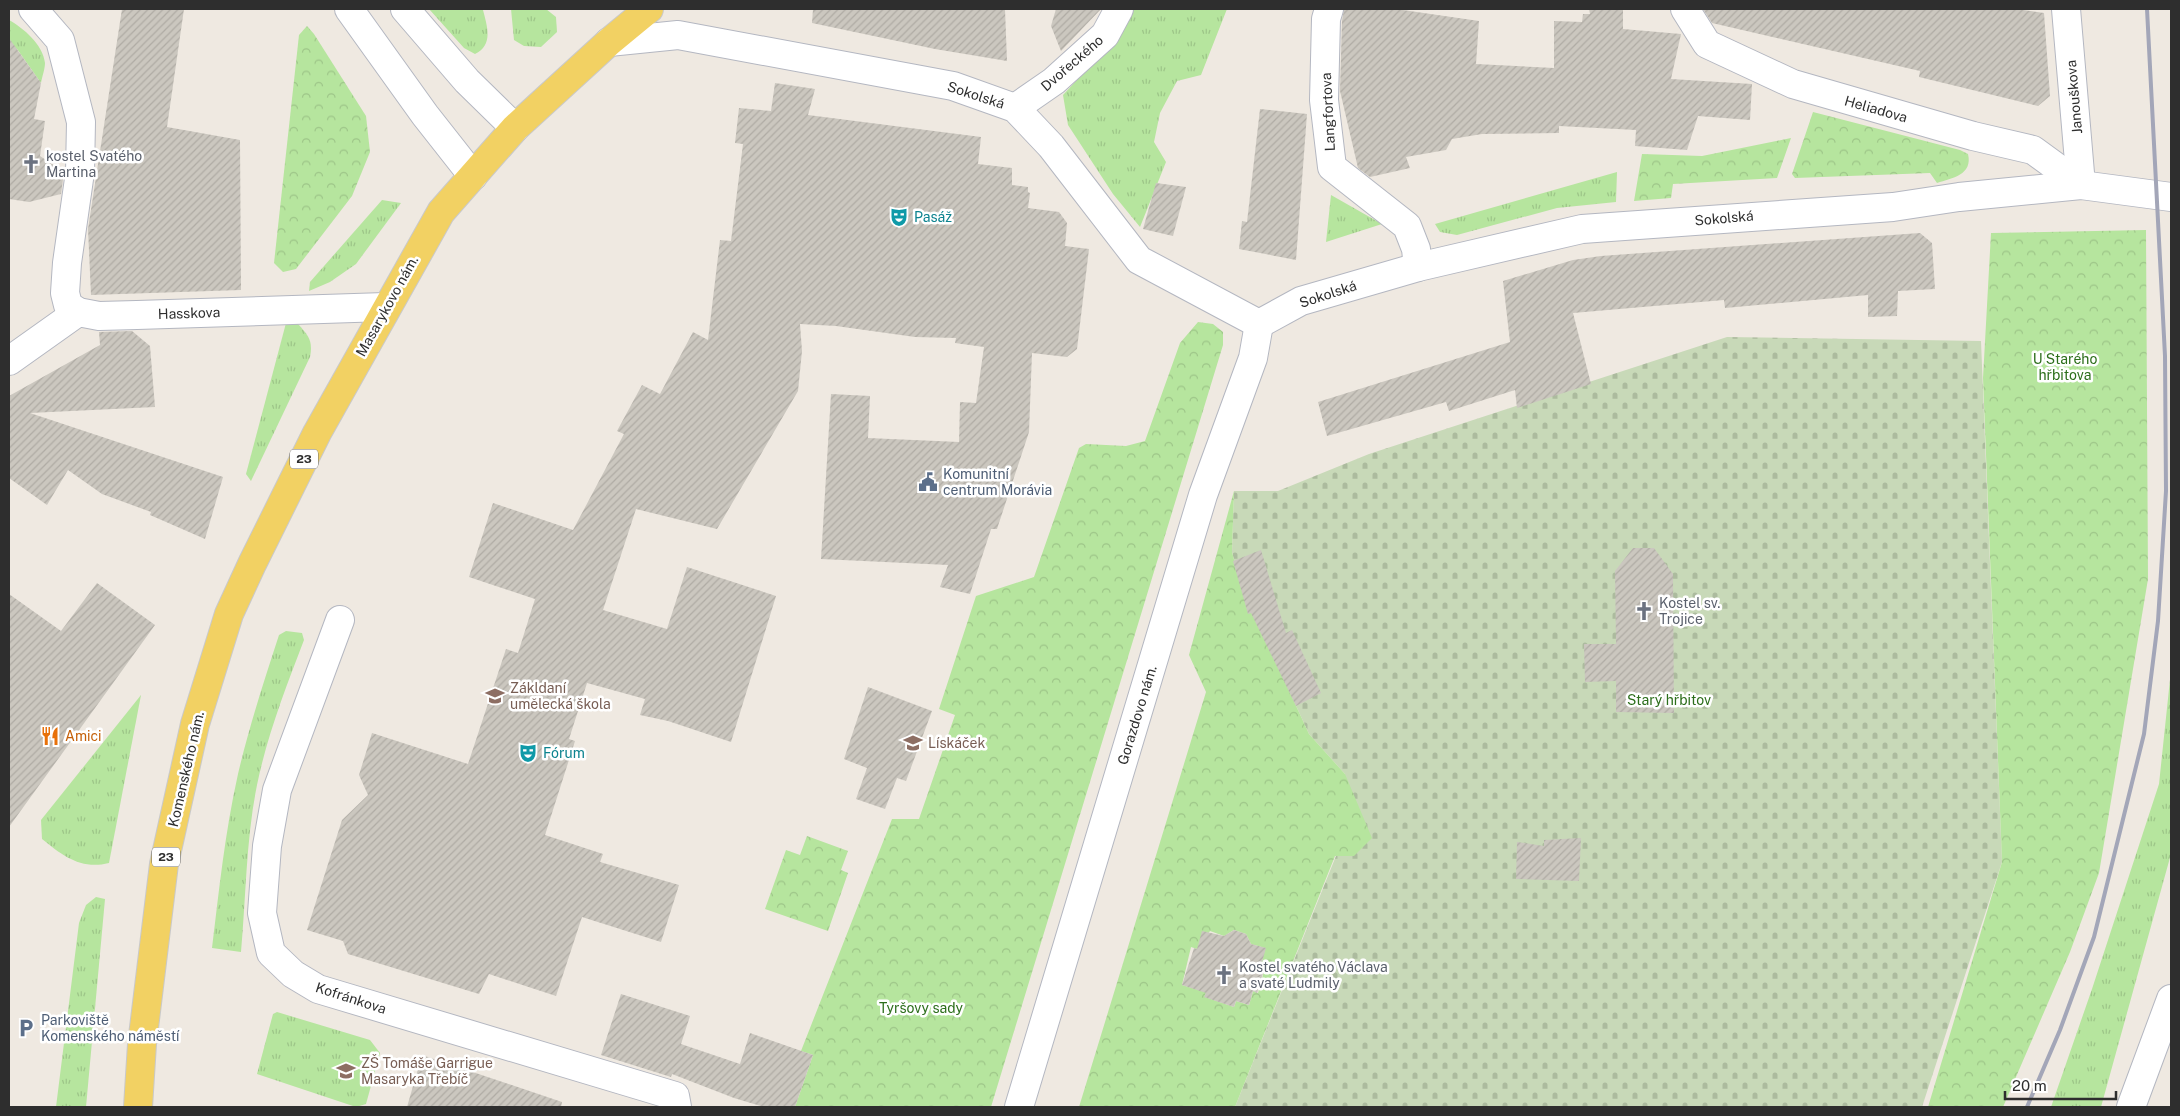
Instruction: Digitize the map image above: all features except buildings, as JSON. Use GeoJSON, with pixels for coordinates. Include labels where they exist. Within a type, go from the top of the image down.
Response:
{"type":"FeatureCollection","features":[{"type":"Feature","properties":{"kind":"main road","name":"Masarykovo nám."},"geometry":{"type":"LineString","coordinates":[[229,614],[317,433],[441,212],[515,128],[608,42],[650,9]]}},
{"type":"Feature","properties":{"kind":"main road","name":"Komenského nám."},"geometry":{"type":"LineString","coordinates":[[138,1107],[143,1034],[164,864],[195,724],[229,614]]}},
{"type":"Feature","properties":{"kind":"street"},"geometry":{"type":"LineString","coordinates":[[9,361],[78,312],[68,305],[65,293],[66,263],[80,172],[81,122],[60,40],[33,9]]}},
{"type":"Feature","properties":{"kind":"street"},"geometry":{"type":"LineString","coordinates":[[348,9],[425,115],[474,176]]}},
{"type":"Feature","properties":{"kind":"street"},"geometry":{"type":"LineString","coordinates":[[405,9],[467,81],[515,128]]}},
{"type":"Feature","properties":{"kind":"street","name":"Dvořeckého"},"geometry":{"type":"LineString","coordinates":[[1015,108],[1054,80],[1105,35],[1119,9]]}},
{"type":"Feature","properties":{"kind":"street","name":"Langfortova"},"geometry":{"type":"LineString","coordinates":[[1328,9],[1326,19],[1324,100],[1332,167],[1407,226],[1416,249],[1418,267]]}},
{"type":"Feature","properties":{"kind":"street","name":"Heliadova"},"geometry":{"type":"LineString","coordinates":[[1685,9],[1707,44],[1793,84],[1973,136],[2033,150],[2082,185]]}},
{"type":"Feature","properties":{"kind":"street","name":"Janouškova"},"geometry":{"type":"LineString","coordinates":[[2066,9],[2082,185]]}},
{"type":"Feature","properties":{"kind":"street","name":"Sokolská"},"geometry":{"type":"LineString","coordinates":[[608,42],[678,35],[953,86],[1015,108],[1051,146],[1139,260],[1260,324],[1302,301],[1418,267],[1582,229],[1893,207],[1958,196],[2082,185],[2171,197]]}},
{"type":"Feature","properties":{"kind":"street","name":"Hasskova"},"geometry":{"type":"LineString","coordinates":[[78,312],[99,316],[137,316],[386,307]]}},
{"type":"Feature","properties":{"kind":"street","name":"Gorazdovo nám."},"geometry":{"type":"LineString","coordinates":[[1019,1107],[1203,495],[1254,358],[1260,324]]}},
{"type":"Feature","properties":{"kind":"street","name":"Kofránkova"},"geometry":{"type":"LineString","coordinates":[[340,620],[277,790],[267,846],[262,913],[271,954],[293,974],[318,989],[675,1096],[677,1107]]}},
{"type":"Feature","properties":{"kind":"street"},"geometry":{"type":"LineString","coordinates":[[2131,1107],[2171,999]]}},
{"type":"Feature","properties":{"kind":"green space"},"geometry":{"type":"Polygon","coordinates":[[[429,9],[483,10],[488,35],[485,46],[475,54],[464,48],[429,9]]]}},
{"type":"Feature","properties":{"kind":"green space"},"geometry":{"type":"Polygon","coordinates":[[[511,9],[546,9],[556,17],[557,32],[541,47],[524,46],[514,40],[511,9]]]}},
{"type":"Feature","properties":{"kind":"green space"},"geometry":{"type":"Polygon","coordinates":[[[1134,9],[1227,9],[1201,75],[1177,81],[1160,113],[1154,142],[1166,162],[1140,227],[1113,194],[1068,125],[1063,95],[1115,39],[1134,9]]]}},
{"type":"Feature","properties":{"kind":"green space"},"geometry":{"type":"Polygon","coordinates":[[[9,20],[32,37],[40,49],[45,63],[41,83],[17,49],[9,47],[9,20]]]}},
{"type":"Feature","properties":{"kind":"green space"},"geometry":{"type":"Polygon","coordinates":[[[307,26],[366,116],[370,152],[352,196],[296,269],[283,272],[274,263],[299,35],[307,26]]]}},
{"type":"Feature","properties":{"kind":"green space"},"geometry":{"type":"Polygon","coordinates":[[[1813,112],[1960,150],[1968,154],[1969,161],[1967,167],[1960,175],[1937,183],[1930,173],[1795,178],[1792,174],[1813,112]]]}},
{"type":"Feature","properties":{"kind":"green space"},"geometry":{"type":"Polygon","coordinates":[[[1791,138],[1777,178],[1673,184],[1671,198],[1634,201],[1642,154],[1702,156],[1791,138]]]}},
{"type":"Feature","properties":{"kind":"green space"},"geometry":{"type":"Polygon","coordinates":[[[1617,172],[1616,202],[1557,208],[1457,235],[1440,232],[1435,224],[1617,172]]]}},
{"type":"Feature","properties":{"kind":"green space"},"geometry":{"type":"Polygon","coordinates":[[[1331,195],[1382,224],[1326,242],[1331,195]]]}},
{"type":"Feature","properties":{"kind":"green space"},"geometry":{"type":"Polygon","coordinates":[[[382,200],[401,203],[356,264],[330,282],[309,291],[310,282],[382,200]]]}},
{"type":"Feature","properties":{"kind":"green space","name":"U Starého hřbitova"},"geometry":{"type":"Polygon","coordinates":[[[2146,230],[2148,579],[2099,873],[2070,952],[2003,1107],[1928,1107],[2002,862],[1983,378],[1991,233],[2146,230]]]}},
{"type":"Feature","properties":{"kind":"green space","name":"Tyršovy sady"},"geometry":{"type":"Polygon","coordinates":[[[1198,322],[1213,324],[1223,332],[1223,345],[991,1107],[795,1107],[813,1055],[801,1051],[892,819],[919,819],[955,715],[939,709],[976,596],[1034,577],[1079,448],[1086,444],[1126,446],[1145,441],[1180,343],[1198,322]]]}},
{"type":"Feature","properties":{"kind":"green space"},"geometry":{"type":"Polygon","coordinates":[[[286,323],[298,324],[305,332],[311,347],[310,357],[251,481],[246,474],[286,323]]]}},
{"type":"Feature","properties":{"kind":"green space","name":"Starý hřbitov"},"geometry":{"type":"Polygon","coordinates":[[[1727,337],[1981,341],[2002,862],[1922,1107],[1235,1107],[1336,856],[1345,774],[1309,734],[1253,612],[1248,614],[1232,552],[1234,491],[1278,491],[1369,454],[1727,337]]]}},
{"type":"Feature","properties":{"kind":"green space"},"geometry":{"type":"Polygon","coordinates":[[[1234,491],[1232,552],[1248,613],[1253,612],[1309,734],[1345,774],[1372,838],[1354,856],[1335,856],[1235,1107],[1079,1107],[1206,692],[1189,655],[1234,491]],[[1234,930],[1224,936],[1210,931],[1197,949],[1191,947],[1182,985],[1206,992],[1205,997],[1234,1007],[1236,1001],[1249,1005],[1253,991],[1258,993],[1266,964],[1262,962],[1265,948],[1251,944],[1246,934],[1234,930]]]}},
{"type":"Feature","properties":{"kind":"green space"},"geometry":{"type":"Polygon","coordinates":[[[286,631],[302,633],[304,640],[272,730],[257,785],[248,847],[241,952],[212,948],[226,839],[238,774],[262,687],[279,635],[286,631]]]}},
{"type":"Feature","properties":{"kind":"green space"},"geometry":{"type":"Polygon","coordinates":[[[2171,670],[2171,854],[2101,1107],[2051,1107],[2159,784],[2171,670]]]}},
{"type":"Feature","properties":{"kind":"green space"},"geometry":{"type":"Polygon","coordinates":[[[141,695],[109,863],[90,865],[73,860],[57,851],[42,839],[41,820],[141,695]]]}},
{"type":"Feature","properties":{"kind":"green space"},"geometry":{"type":"Polygon","coordinates":[[[807,836],[848,851],[841,870],[848,873],[828,931],[765,909],[786,850],[800,855],[807,836]]]}},
{"type":"Feature","properties":{"kind":"green space"},"geometry":{"type":"Polygon","coordinates":[[[96,897],[105,899],[86,1107],[56,1107],[79,923],[86,905],[96,897]]]}},
{"type":"Feature","properties":{"kind":"green space"},"geometry":{"type":"Polygon","coordinates":[[[277,1012],[370,1040],[380,1053],[366,1104],[356,1107],[257,1074],[273,1014],[277,1012]]]}},
{"type":"Feature","properties":{"kind":"railway"},"geometry":{"type":"LineString","coordinates":[[2027,1107],[2060,1030],[2094,937],[2144,734],[2158,621],[2166,491],[2165,356],[2147,9]]}},
{"type":"Feature","properties":{"kind":"place","name":"kostel Svatého Martina"},"geometry":{"type":"Point","coordinates":[31,164]}},
{"type":"Feature","properties":{"kind":"place","name":"Pasáž"},"geometry":{"type":"Point","coordinates":[899,217]}},
{"type":"Feature","properties":{"kind":"place","name":"Komunitní centrum Morávia"},"geometry":{"type":"Point","coordinates":[928,482]}},
{"type":"Feature","properties":{"kind":"place","name":"Kostel sv. Trojice"},"geometry":{"type":"Point","coordinates":[1644,611]}},
{"type":"Feature","properties":{"kind":"place","name":"Zákldaní umělecká škola"},"geometry":{"type":"Point","coordinates":[495,696]}},
{"type":"Feature","properties":{"kind":"place","name":"Amici"},"geometry":{"type":"Point","coordinates":[50,736]}},
{"type":"Feature","properties":{"kind":"place","name":"Lískáček"},"geometry":{"type":"Point","coordinates":[913,743]}},
{"type":"Feature","properties":{"kind":"place","name":"Fórum"},"geometry":{"type":"Point","coordinates":[528,753]}},
{"type":"Feature","properties":{"kind":"place","name":"Kostel svatého Václava a svaté Ludmily"},"geometry":{"type":"Point","coordinates":[1224,975]}},
{"type":"Feature","properties":{"kind":"place","name":"Parkoviště Komenského náměstí"},"geometry":{"type":"Point","coordinates":[26,1028]}},
{"type":"Feature","properties":{"kind":"place","name":"ZŠ Tomáše Garrigue Masaryka Třebíč"},"geometry":{"type":"Point","coordinates":[346,1071]}}]}
